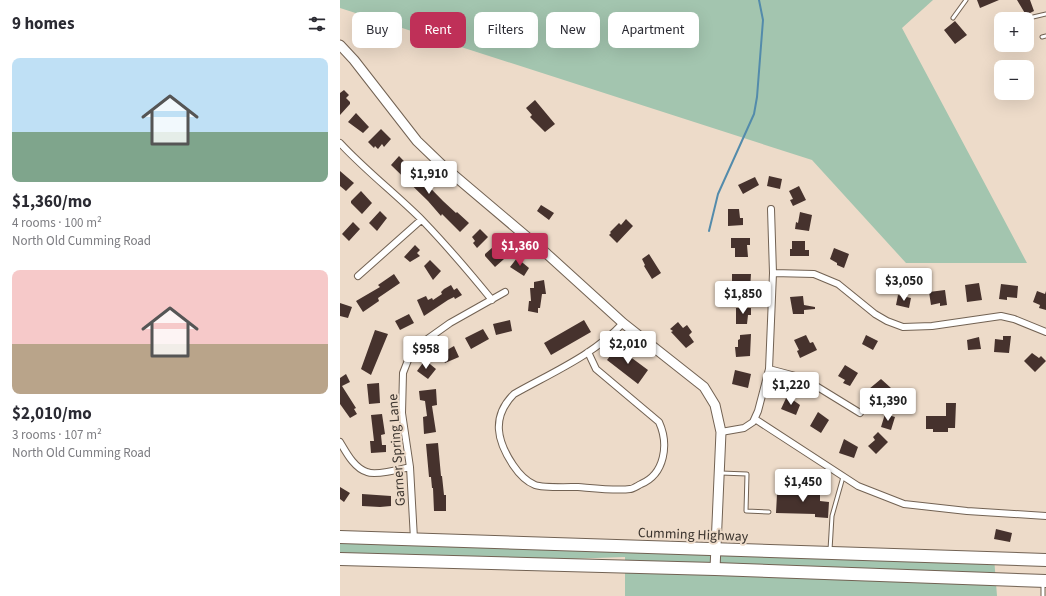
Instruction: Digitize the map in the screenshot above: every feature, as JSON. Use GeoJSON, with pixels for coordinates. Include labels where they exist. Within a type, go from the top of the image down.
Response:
{"type":"FeatureCollection","features":[{"type":"Feature","properties":{"kind":"highway","name":"Cumming Highway"},"geometry":{"type":"LineString","coordinates":[[340,537],[1046,560]]}},
{"type":"Feature","properties":{"kind":"highway"},"geometry":{"type":"LineString","coordinates":[[340,559],[715,569],[1045,581]]}},
{"type":"Feature","properties":{"kind":"street"},"geometry":{"type":"LineString","coordinates":[[340,45],[354,60],[417,141],[443,166],[547,254],[623,323],[704,387],[715,405],[721,432],[715,569]]}},
{"type":"Feature","properties":{"kind":"street"},"geometry":{"type":"LineString","coordinates":[[340,143],[362,166],[446,244],[492,300]]}},
{"type":"Feature","properties":{"kind":"street"},"geometry":{"type":"LineString","coordinates":[[721,432],[744,428],[751,424],[755,419],[769,369],[773,273],[771,209]]}},
{"type":"Feature","properties":{"kind":"street"},"geometry":{"type":"LineString","coordinates":[[358,276],[421,220]]}},
{"type":"Feature","properties":{"kind":"street"},"geometry":{"type":"LineString","coordinates":[[773,273],[814,274],[838,284],[875,314],[887,321],[903,327],[932,326],[1001,316],[1014,319],[1046,332]]}},
{"type":"Feature","properties":{"kind":"street","name":"Garner Spring Lane"},"geometry":{"type":"LineString","coordinates":[[414,539],[410,466],[402,413],[403,373],[412,350],[450,323],[505,292]]}},
{"type":"Feature","properties":{"kind":"street"},"geometry":{"type":"LineString","coordinates":[[588,352],[596,369],[659,422],[663,431],[665,442],[663,460],[655,474],[648,481],[630,489],[536,486],[522,477],[506,454],[498,436],[499,421],[505,403],[514,394],[588,352],[609,338],[623,323]]}},
{"type":"Feature","properties":{"kind":"street"},"geometry":{"type":"LineString","coordinates":[[769,369],[803,378],[860,413]]}},
{"type":"Feature","properties":{"kind":"street"},"geometry":{"type":"LineString","coordinates":[[755,419],[843,477],[864,489],[904,504],[967,511],[1046,516]]}},
{"type":"Feature","properties":{"kind":"street"},"geometry":{"type":"LineString","coordinates":[[340,442],[350,460],[367,472],[387,472],[410,466]]}},
{"type":"Feature","properties":{"kind":"lane"},"geometry":{"type":"LineString","coordinates":[[953,18],[966,0]]}},
{"type":"Feature","properties":{"kind":"lane"},"geometry":{"type":"LineString","coordinates":[[1034,17],[1046,14]]}},
{"type":"Feature","properties":{"kind":"lane"},"geometry":{"type":"LineString","coordinates":[[1042,37],[1046,36]]}},
{"type":"Feature","properties":{"kind":"lane"},"geometry":{"type":"LineString","coordinates":[[719,473],[747,474],[746,511],[769,512]]}},
{"type":"Feature","properties":{"kind":"lane"},"geometry":{"type":"LineString","coordinates":[[829,554],[832,516],[843,477]]}},
{"type":"Feature","properties":{"kind":"lane"},"geometry":{"type":"LineString","coordinates":[[1044,596],[1045,581]]}},
{"type":"Feature","properties":{"kind":"green space"},"geometry":{"type":"Polygon","coordinates":[[[340,0],[933,0],[902,28],[1027,263],[906,263],[812,160],[464,48],[466,48],[466,12],[410,12],[410,31],[402,28],[402,12],[352,12],[340,8],[340,0]]]}},
{"type":"Feature","properties":{"kind":"green space"},"geometry":{"type":"Polygon","coordinates":[[[340,543],[625,552],[994,557],[997,596],[625,596],[625,557],[506,561],[340,556],[340,543]]]}},
{"type":"Feature","properties":{"kind":"building"},"geometry":{"type":"Polygon","coordinates":[[[977,0],[999,0],[980,8],[977,0]]]}},
{"type":"Feature","properties":{"kind":"building"},"geometry":{"type":"Polygon","coordinates":[[[1017,0],[1030,0],[1034,11],[1024,12],[1017,0]]]}},
{"type":"Feature","properties":{"kind":"building"},"geometry":{"type":"Polygon","coordinates":[[[955,21],[967,35],[955,44],[944,30],[955,21]]]}},
{"type":"Feature","properties":{"kind":"building"},"geometry":{"type":"Polygon","coordinates":[[[344,90],[349,95],[346,98],[350,104],[340,115],[340,93],[344,90]]]}},
{"type":"Feature","properties":{"kind":"building"},"geometry":{"type":"Polygon","coordinates":[[[535,100],[555,124],[545,132],[530,117],[532,115],[526,108],[535,100]]]}},
{"type":"Feature","properties":{"kind":"building"},"geometry":{"type":"Polygon","coordinates":[[[356,113],[369,127],[363,133],[348,122],[356,113]]]}},
{"type":"Feature","properties":{"kind":"building"},"geometry":{"type":"Polygon","coordinates":[[[381,129],[391,139],[384,147],[382,144],[378,149],[375,146],[374,148],[368,142],[381,129]]]}},
{"type":"Feature","properties":{"kind":"building"},"geometry":{"type":"Polygon","coordinates":[[[399,156],[443,201],[469,223],[460,232],[442,214],[441,216],[428,201],[391,165],[399,156]]]}},
{"type":"Feature","properties":{"kind":"building"},"geometry":{"type":"Polygon","coordinates":[[[340,171],[354,183],[346,191],[340,186],[340,171]]]}},
{"type":"Feature","properties":{"kind":"building"},"geometry":{"type":"Polygon","coordinates":[[[769,176],[782,179],[780,189],[767,186],[769,176]]]}},
{"type":"Feature","properties":{"kind":"building"},"geometry":{"type":"Polygon","coordinates":[[[755,177],[759,185],[743,194],[738,185],[755,177]]]}},
{"type":"Feature","properties":{"kind":"building"},"geometry":{"type":"Polygon","coordinates":[[[799,186],[806,200],[793,206],[790,200],[793,199],[789,191],[799,186]]]}},
{"type":"Feature","properties":{"kind":"building"},"geometry":{"type":"Polygon","coordinates":[[[361,191],[372,203],[362,214],[351,203],[351,201],[361,191]]]}},
{"type":"Feature","properties":{"kind":"building"},"geometry":{"type":"Polygon","coordinates":[[[541,205],[554,213],[549,220],[537,211],[541,205]]]}},
{"type":"Feature","properties":{"kind":"building"},"geometry":{"type":"Polygon","coordinates":[[[728,209],[739,209],[740,218],[743,218],[743,225],[728,226],[728,209]]]}},
{"type":"Feature","properties":{"kind":"building"},"geometry":{"type":"Polygon","coordinates":[[[380,211],[387,218],[377,231],[369,223],[380,211]]]}},
{"type":"Feature","properties":{"kind":"building"},"geometry":{"type":"Polygon","coordinates":[[[800,212],[812,215],[809,231],[795,229],[800,212]]]}},
{"type":"Feature","properties":{"kind":"building"},"geometry":{"type":"Polygon","coordinates":[[[626,219],[633,226],[617,243],[609,235],[611,233],[610,232],[619,223],[621,225],[626,219]]]}},
{"type":"Feature","properties":{"kind":"building"},"geometry":{"type":"Polygon","coordinates":[[[353,222],[360,229],[349,241],[342,234],[353,222]]]}},
{"type":"Feature","properties":{"kind":"building"},"geometry":{"type":"Polygon","coordinates":[[[480,229],[488,237],[477,248],[473,243],[475,241],[472,237],[480,229]]]}},
{"type":"Feature","properties":{"kind":"building"},"geometry":{"type":"Polygon","coordinates":[[[731,238],[750,238],[750,245],[747,245],[748,257],[735,257],[735,248],[731,248],[731,238]]]}},
{"type":"Feature","properties":{"kind":"building"},"geometry":{"type":"Polygon","coordinates":[[[792,241],[805,241],[805,250],[809,250],[809,256],[790,256],[792,241]]]}},
{"type":"Feature","properties":{"kind":"building"},"geometry":{"type":"Polygon","coordinates":[[[415,245],[420,250],[417,253],[420,256],[410,262],[404,257],[415,245]]]}},
{"type":"Feature","properties":{"kind":"building"},"geometry":{"type":"Polygon","coordinates":[[[493,247],[504,259],[495,267],[485,256],[485,254],[493,247]]]}},
{"type":"Feature","properties":{"kind":"building"},"geometry":{"type":"Polygon","coordinates":[[[834,248],[849,254],[844,268],[837,265],[837,263],[830,259],[834,248]]]}},
{"type":"Feature","properties":{"kind":"building"},"geometry":{"type":"Polygon","coordinates":[[[649,254],[661,273],[652,279],[644,266],[645,265],[642,259],[649,254]]]}},
{"type":"Feature","properties":{"kind":"building"},"geometry":{"type":"Polygon","coordinates":[[[517,258],[529,268],[524,276],[510,267],[517,258]]]}},
{"type":"Feature","properties":{"kind":"building"},"geometry":{"type":"Polygon","coordinates":[[[430,260],[441,271],[433,280],[424,266],[430,260]]]}},
{"type":"Feature","properties":{"kind":"building"},"geometry":{"type":"Polygon","coordinates":[[[394,274],[400,283],[378,298],[379,301],[363,312],[356,301],[380,287],[378,285],[394,274]]]}},
{"type":"Feature","properties":{"kind":"building"},"geometry":{"type":"Polygon","coordinates":[[[732,274],[751,274],[750,289],[732,289],[732,274]]]}},
{"type":"Feature","properties":{"kind":"building"},"geometry":{"type":"Polygon","coordinates":[[[544,280],[546,294],[542,294],[538,313],[528,311],[529,301],[531,301],[530,288],[534,288],[534,282],[544,280]]]}},
{"type":"Feature","properties":{"kind":"building"},"geometry":{"type":"Polygon","coordinates":[[[979,283],[982,300],[967,302],[965,285],[979,283]]]}},
{"type":"Feature","properties":{"kind":"building"},"geometry":{"type":"Polygon","coordinates":[[[1001,284],[1018,286],[1017,298],[1007,297],[1007,300],[999,299],[1001,284]]]}},
{"type":"Feature","properties":{"kind":"building"},"geometry":{"type":"Polygon","coordinates":[[[451,285],[454,290],[457,288],[462,295],[455,299],[454,297],[448,300],[424,316],[417,300],[426,296],[428,300],[432,298],[433,300],[442,294],[441,292],[444,289],[451,285]]]}},
{"type":"Feature","properties":{"kind":"building"},"geometry":{"type":"Polygon","coordinates":[[[945,290],[947,305],[940,306],[940,303],[931,305],[929,292],[945,290]]]}},
{"type":"Feature","properties":{"kind":"building"},"geometry":{"type":"Polygon","coordinates":[[[1037,291],[1045,294],[1046,291],[1046,310],[1039,308],[1040,305],[1033,302],[1037,291]]]}},
{"type":"Feature","properties":{"kind":"building"},"geometry":{"type":"Polygon","coordinates":[[[898,295],[911,298],[909,308],[896,305],[898,295]]]}},
{"type":"Feature","properties":{"kind":"building"},"geometry":{"type":"Polygon","coordinates":[[[803,296],[804,305],[815,307],[815,309],[804,310],[804,314],[793,314],[790,297],[803,296]]]}},
{"type":"Feature","properties":{"kind":"building"},"geometry":{"type":"Polygon","coordinates":[[[340,303],[352,307],[348,318],[340,316],[340,303]]]}},
{"type":"Feature","properties":{"kind":"building"},"geometry":{"type":"Polygon","coordinates":[[[736,308],[751,308],[751,315],[748,315],[747,324],[736,324],[736,308]]]}},
{"type":"Feature","properties":{"kind":"building"},"geometry":{"type":"Polygon","coordinates":[[[409,314],[414,323],[400,330],[395,321],[409,314]]]}},
{"type":"Feature","properties":{"kind":"building"},"geometry":{"type":"Polygon","coordinates":[[[510,320],[512,331],[496,335],[493,324],[510,320]]]}},
{"type":"Feature","properties":{"kind":"building"},"geometry":{"type":"Polygon","coordinates":[[[584,320],[591,332],[551,355],[544,343],[584,320]]]}},
{"type":"Feature","properties":{"kind":"building"},"geometry":{"type":"Polygon","coordinates":[[[678,322],[683,328],[687,325],[692,332],[689,335],[694,342],[686,348],[670,329],[678,322]]]}},
{"type":"Feature","properties":{"kind":"building"},"geometry":{"type":"Polygon","coordinates":[[[483,329],[489,339],[471,349],[465,338],[483,329]]]}},
{"type":"Feature","properties":{"kind":"building"},"geometry":{"type":"Polygon","coordinates":[[[375,330],[388,334],[371,375],[361,369],[375,330]]]}},
{"type":"Feature","properties":{"kind":"building"},"geometry":{"type":"Polygon","coordinates":[[[751,334],[750,356],[736,357],[735,347],[738,347],[740,335],[751,334]]]}},
{"type":"Feature","properties":{"kind":"building"},"geometry":{"type":"Polygon","coordinates":[[[806,335],[810,343],[813,342],[817,350],[800,358],[797,351],[799,350],[794,340],[806,335]]]}},
{"type":"Feature","properties":{"kind":"building"},"geometry":{"type":"Polygon","coordinates":[[[866,335],[878,341],[873,350],[862,344],[866,335]]]}},
{"type":"Feature","properties":{"kind":"building"},"geometry":{"type":"Polygon","coordinates":[[[1003,336],[1011,336],[1009,353],[994,352],[995,339],[1003,340],[1003,336]]]}},
{"type":"Feature","properties":{"kind":"building"},"geometry":{"type":"Polygon","coordinates":[[[979,337],[981,349],[968,350],[967,340],[979,337]]]}},
{"type":"Feature","properties":{"kind":"building"},"geometry":{"type":"Polygon","coordinates":[[[454,346],[459,357],[445,363],[440,354],[454,346]]]}},
{"type":"Feature","properties":{"kind":"building"},"geometry":{"type":"Polygon","coordinates":[[[617,347],[648,370],[638,384],[607,360],[617,347]]]}},
{"type":"Feature","properties":{"kind":"building"},"geometry":{"type":"Polygon","coordinates":[[[1032,353],[1039,358],[1041,356],[1046,361],[1035,372],[1024,361],[1032,353]]]}},
{"type":"Feature","properties":{"kind":"building"},"geometry":{"type":"Polygon","coordinates":[[[425,360],[436,369],[428,379],[417,371],[425,360]]]}},
{"type":"Feature","properties":{"kind":"building"},"geometry":{"type":"Polygon","coordinates":[[[845,365],[858,373],[850,386],[843,383],[845,380],[838,376],[845,365]]]}},
{"type":"Feature","properties":{"kind":"building"},"geometry":{"type":"Polygon","coordinates":[[[735,370],[751,374],[748,388],[732,384],[735,370]]]}},
{"type":"Feature","properties":{"kind":"building"},"geometry":{"type":"Polygon","coordinates":[[[346,374],[350,382],[342,386],[356,408],[354,409],[357,414],[350,418],[340,404],[340,378],[346,374]]]}},
{"type":"Feature","properties":{"kind":"building"},"geometry":{"type":"Polygon","coordinates":[[[881,379],[891,388],[879,400],[869,389],[881,379]]]}},
{"type":"Feature","properties":{"kind":"building"},"geometry":{"type":"Polygon","coordinates":[[[379,383],[380,403],[369,404],[367,384],[379,383]]]}},
{"type":"Feature","properties":{"kind":"building"},"geometry":{"type":"Polygon","coordinates":[[[436,389],[437,405],[432,406],[436,432],[424,434],[423,417],[427,416],[425,401],[420,400],[419,391],[436,389]]]}},
{"type":"Feature","properties":{"kind":"building"},"geometry":{"type":"Polygon","coordinates":[[[787,396],[794,399],[793,400],[800,405],[796,415],[781,409],[787,396]]]}},
{"type":"Feature","properties":{"kind":"building"},"geometry":{"type":"Polygon","coordinates":[[[946,403],[956,403],[955,428],[948,428],[948,432],[933,432],[933,429],[926,429],[926,416],[946,416],[946,403]]]}},
{"type":"Feature","properties":{"kind":"building"},"geometry":{"type":"Polygon","coordinates":[[[818,412],[829,420],[821,433],[810,426],[818,412]]]}},
{"type":"Feature","properties":{"kind":"building"},"geometry":{"type":"Polygon","coordinates":[[[382,414],[385,434],[381,435],[382,445],[386,445],[386,452],[371,453],[370,441],[374,441],[371,415],[382,414]]]}},
{"type":"Feature","properties":{"kind":"building"},"geometry":{"type":"Polygon","coordinates":[[[885,414],[895,417],[891,430],[881,427],[885,414]]]}},
{"type":"Feature","properties":{"kind":"building"},"geometry":{"type":"Polygon","coordinates":[[[878,432],[888,442],[876,454],[868,446],[875,440],[873,437],[878,432]]]}},
{"type":"Feature","properties":{"kind":"building"},"geometry":{"type":"Polygon","coordinates":[[[844,439],[858,447],[854,458],[839,453],[844,439]]]}},
{"type":"Feature","properties":{"kind":"building"},"geometry":{"type":"Polygon","coordinates":[[[438,443],[441,476],[444,495],[446,495],[446,511],[434,511],[433,488],[431,477],[429,477],[426,444],[438,443]]]}},
{"type":"Feature","properties":{"kind":"building"},"geometry":{"type":"Polygon","coordinates":[[[340,487],[350,493],[344,502],[340,499],[340,487]]]}},
{"type":"Feature","properties":{"kind":"building"},"geometry":{"type":"Polygon","coordinates":[[[798,487],[820,489],[820,501],[829,502],[828,518],[815,517],[815,514],[776,513],[777,494],[798,495],[798,487]]]}},
{"type":"Feature","properties":{"kind":"building"},"geometry":{"type":"Polygon","coordinates":[[[362,494],[391,496],[391,506],[362,506],[362,494]]]}},
{"type":"Feature","properties":{"kind":"building"},"geometry":{"type":"Polygon","coordinates":[[[996,529],[1012,533],[1010,542],[994,539],[996,529]]]}},
{"type":"Feature","properties":{"kind":"waterway"},"geometry":{"type":"LineString","coordinates":[[709,231],[718,194],[754,114],[757,97],[763,20],[759,0]]}}]}
